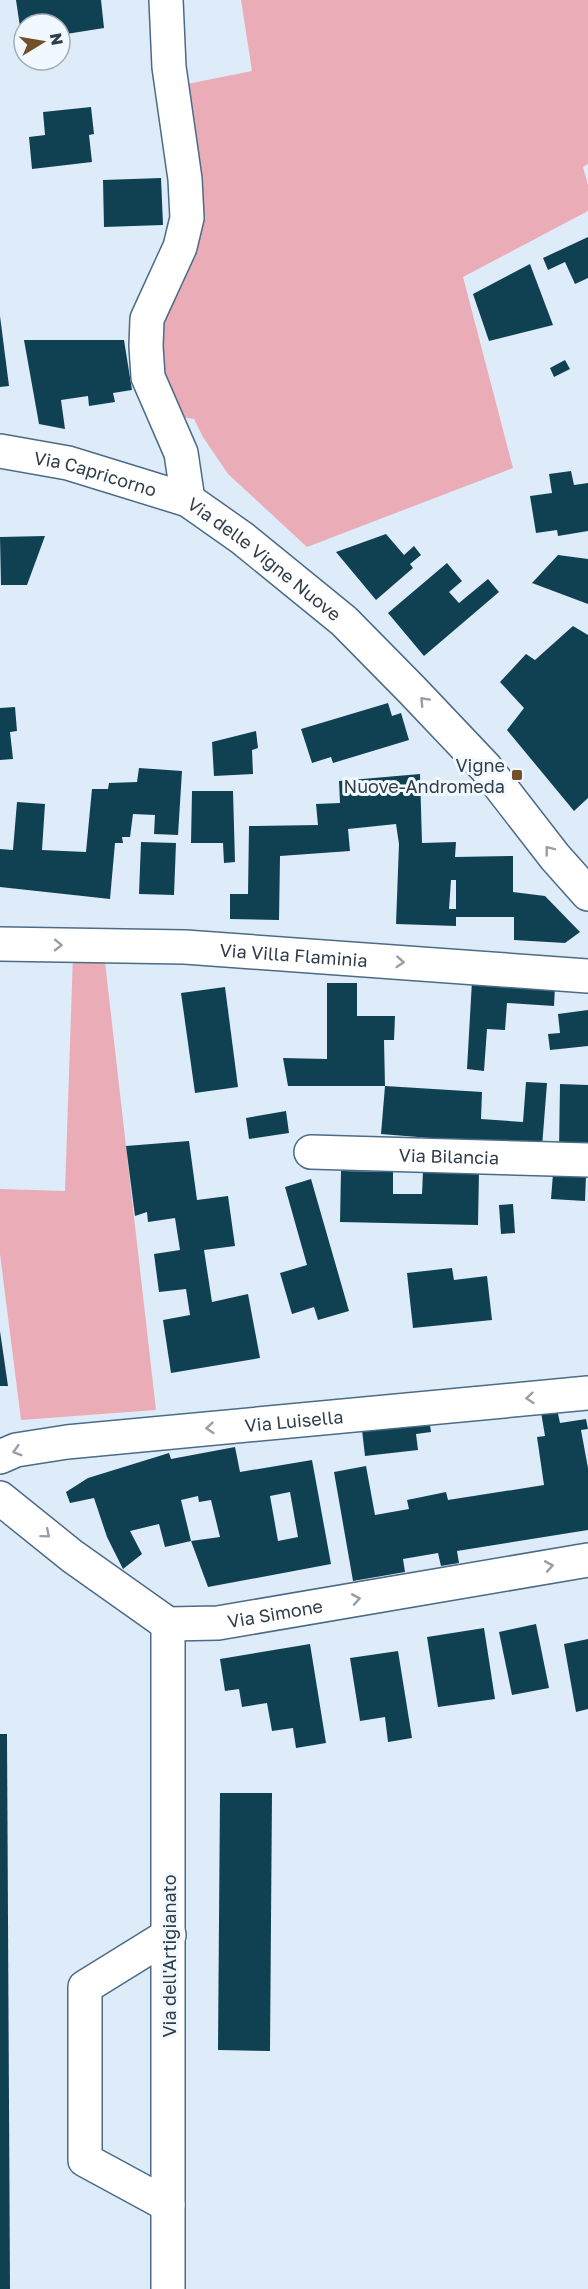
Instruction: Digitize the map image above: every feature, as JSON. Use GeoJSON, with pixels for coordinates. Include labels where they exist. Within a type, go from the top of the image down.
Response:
{"type":"FeatureCollection","features":[{"type":"Feature","properties":{"kind":"street","name":"Via delle Vigne Nuove"},"geometry":{"type":"LineString","coordinates":[[166,0],[169,67],[185,179],[187,218],[180,247],[147,319],[146,346],[148,377],[181,453],[188,500],[242,538],[344,621],[486,768],[555,857],[588,894]]}},
{"type":"Feature","properties":{"kind":"street","name":"Via Capricorno"},"geometry":{"type":"LineString","coordinates":[[0,451],[68,463],[188,500]]}},
{"type":"Feature","properties":{"kind":"street","name":"Via Villa Flaminia"},"geometry":{"type":"LineString","coordinates":[[0,944],[185,947],[588,976]]}},
{"type":"Feature","properties":{"kind":"street","name":"Via Bilancia"},"geometry":{"type":"LineString","coordinates":[[311,1152],[588,1160]]}},
{"type":"Feature","properties":{"kind":"street","name":"Via Luisella"},"geometry":{"type":"LineString","coordinates":[[0,1457],[16,1450],[67,1442],[588,1393]]}},
{"type":"Feature","properties":{"kind":"street"},"geometry":{"type":"LineString","coordinates":[[0,1498],[80,1562],[168,1624]]}},
{"type":"Feature","properties":{"kind":"street","name":"Via Simone"},"geometry":{"type":"LineString","coordinates":[[168,1624],[218,1623],[588,1560]]}},
{"type":"Feature","properties":{"kind":"street","name":"Via dell'Artigianato"},"geometry":{"type":"LineString","coordinates":[[168,1624],[168,2289]]}},
{"type":"Feature","properties":{"kind":"street"},"geometry":{"type":"LineString","coordinates":[[168,2205],[85,2160],[85,1987],[169,1935]]}},
{"type":"Feature","properties":{"kind":"shaded area"},"geometry":{"type":"Polygon","coordinates":[[[241,0],[588,0],[588,164],[583,167],[588,185],[588,211],[463,277],[513,468],[307,547],[228,474],[203,437],[194,419],[181,417],[167,385],[156,339],[187,84],[252,71],[241,0]]]}},
{"type":"Feature","properties":{"kind":"shaded area"},"geometry":{"type":"Polygon","coordinates":[[[73,955],[105,962],[156,1410],[21,1420],[0,1254],[0,1189],[65,1191],[73,955]]]}},
{"type":"Feature","properties":{"kind":"building"},"geometry":{"type":"Polygon","coordinates":[[[16,0],[101,0],[104,28],[72,33],[72,12],[18,12],[16,0]]]}},
{"type":"Feature","properties":{"kind":"building"},"geometry":{"type":"Polygon","coordinates":[[[91,107],[94,134],[89,135],[92,162],[32,169],[29,137],[45,135],[43,112],[91,107]]]}},
{"type":"Feature","properties":{"kind":"building"},"geometry":{"type":"Polygon","coordinates":[[[161,178],[163,225],[104,227],[103,180],[161,178]]]}},
{"type":"Feature","properties":{"kind":"building"},"geometry":{"type":"Polygon","coordinates":[[[588,237],[588,278],[575,284],[565,262],[548,270],[543,258],[588,237]]]}},
{"type":"Feature","properties":{"kind":"building"},"geometry":{"type":"Polygon","coordinates":[[[530,264],[553,325],[489,341],[473,294],[530,264]]]}},
{"type":"Feature","properties":{"kind":"building"},"geometry":{"type":"Polygon","coordinates":[[[0,316],[9,386],[0,387],[0,316]]]}},
{"type":"Feature","properties":{"kind":"building"},"geometry":{"type":"Polygon","coordinates":[[[24,340],[124,340],[132,390],[113,393],[115,402],[89,406],[88,396],[61,400],[65,429],[39,424],[24,340]]]}},
{"type":"Feature","properties":{"kind":"building"},"geometry":{"type":"Polygon","coordinates":[[[565,360],[570,369],[554,377],[550,368],[565,360]]]}},
{"type":"Feature","properties":{"kind":"building"},"geometry":{"type":"Polygon","coordinates":[[[571,471],[574,485],[588,483],[588,531],[558,536],[557,530],[536,533],[530,496],[552,493],[549,474],[571,471]]]}},
{"type":"Feature","properties":{"kind":"building"},"geometry":{"type":"Polygon","coordinates":[[[386,534],[404,555],[414,546],[421,555],[410,564],[413,568],[376,600],[336,552],[386,534]]]}},
{"type":"Feature","properties":{"kind":"building"},"geometry":{"type":"Polygon","coordinates":[[[45,536],[27,585],[1,585],[0,537],[45,536]]]}},
{"type":"Feature","properties":{"kind":"building"},"geometry":{"type":"Polygon","coordinates":[[[558,555],[588,559],[588,604],[532,583],[558,555]]]}},
{"type":"Feature","properties":{"kind":"building"},"geometry":{"type":"Polygon","coordinates":[[[447,563],[462,581],[449,592],[459,603],[488,579],[499,592],[424,656],[388,613],[447,563]]]}},
{"type":"Feature","properties":{"kind":"building"},"geometry":{"type":"Polygon","coordinates":[[[573,626],[588,635],[588,798],[574,811],[507,730],[524,708],[500,682],[526,654],[535,660],[573,626]]]}},
{"type":"Feature","properties":{"kind":"building"},"geometry":{"type":"Polygon","coordinates":[[[388,703],[392,716],[401,713],[409,740],[333,763],[331,757],[312,763],[301,729],[388,703]]]}},
{"type":"Feature","properties":{"kind":"building"},"geometry":{"type":"Polygon","coordinates":[[[15,707],[17,731],[10,732],[13,759],[0,760],[0,708],[15,707]]]}},
{"type":"Feature","properties":{"kind":"building"},"geometry":{"type":"Polygon","coordinates":[[[256,731],[258,748],[252,750],[253,774],[214,776],[212,742],[256,731]]]}},
{"type":"Feature","properties":{"kind":"building"},"geometry":{"type":"Polygon","coordinates":[[[139,768],[182,771],[178,835],[154,834],[155,815],[133,814],[130,837],[122,837],[123,843],[115,843],[110,899],[0,887],[0,849],[13,850],[17,802],[45,804],[42,850],[86,852],[92,789],[108,789],[109,783],[137,782],[139,768]]]}},
{"type":"Feature","properties":{"kind":"building"},"geometry":{"type":"Polygon","coordinates":[[[420,774],[422,843],[456,842],[455,857],[513,856],[513,892],[545,896],[580,932],[565,943],[514,940],[514,917],[456,917],[456,926],[396,924],[399,844],[396,824],[348,829],[350,851],[280,856],[279,920],[230,919],[230,894],[248,894],[249,826],[318,825],[316,804],[340,803],[339,781],[420,774]],[[451,880],[449,909],[456,909],[456,880],[451,880]]]}},
{"type":"Feature","properties":{"kind":"building"},"geometry":{"type":"Polygon","coordinates":[[[192,791],[233,791],[235,862],[224,863],[223,843],[191,843],[192,791]]]}},
{"type":"Feature","properties":{"kind":"building"},"geometry":{"type":"Polygon","coordinates":[[[141,842],[176,843],[174,895],[139,894],[141,842]]]}},
{"type":"Feature","properties":{"kind":"building"},"geometry":{"type":"Polygon","coordinates":[[[472,981],[555,986],[554,1006],[507,1003],[505,1030],[487,1029],[484,1071],[467,1069],[472,981]]]}},
{"type":"Feature","properties":{"kind":"building"},"geometry":{"type":"Polygon","coordinates":[[[327,983],[357,983],[357,1016],[395,1016],[394,1040],[384,1040],[385,1086],[288,1086],[283,1058],[327,1059],[327,983]]]}},
{"type":"Feature","properties":{"kind":"building"},"geometry":{"type":"Polygon","coordinates":[[[225,987],[238,1087],[195,1093],[181,993],[225,987]]]}},
{"type":"Feature","properties":{"kind":"building"},"geometry":{"type":"Polygon","coordinates":[[[588,1010],[588,1046],[550,1050],[548,1034],[560,1033],[558,1014],[588,1010]]]}},
{"type":"Feature","properties":{"kind":"building"},"geometry":{"type":"Polygon","coordinates":[[[526,1082],[547,1083],[542,1147],[381,1134],[385,1086],[482,1092],[481,1119],[523,1122],[526,1082]]]}},
{"type":"Feature","properties":{"kind":"building"},"geometry":{"type":"Polygon","coordinates":[[[560,1084],[588,1085],[588,1146],[559,1152],[560,1084]]]}},
{"type":"Feature","properties":{"kind":"building"},"geometry":{"type":"Polygon","coordinates":[[[286,1111],[289,1133],[249,1139],[246,1118],[286,1111]]]}},
{"type":"Feature","properties":{"kind":"building"},"geometry":{"type":"Polygon","coordinates":[[[189,1141],[197,1200],[228,1196],[235,1246],[204,1250],[212,1302],[248,1294],[260,1358],[171,1373],[163,1320],[190,1315],[186,1289],[159,1292],[154,1254],[180,1250],[175,1218],[148,1222],[147,1212],[135,1216],[126,1146],[189,1141]]]}},
{"type":"Feature","properties":{"kind":"building"},"geometry":{"type":"Polygon","coordinates":[[[341,1171],[393,1172],[393,1194],[422,1194],[423,1171],[479,1172],[478,1225],[340,1222],[341,1171]]]}},
{"type":"Feature","properties":{"kind":"building"},"geometry":{"type":"Polygon","coordinates":[[[553,1174],[586,1176],[585,1201],[551,1199],[553,1174]]]}},
{"type":"Feature","properties":{"kind":"building"},"geometry":{"type":"Polygon","coordinates":[[[311,1179],[349,1311],[318,1320],[314,1307],[292,1314],[280,1273],[307,1265],[285,1187],[311,1179]]]}},
{"type":"Feature","properties":{"kind":"building"},"geometry":{"type":"Polygon","coordinates":[[[513,1204],[515,1233],[501,1234],[499,1205],[513,1204]]]}},
{"type":"Feature","properties":{"kind":"building"},"geometry":{"type":"Polygon","coordinates":[[[452,1268],[454,1280],[487,1276],[492,1320],[413,1328],[407,1273],[452,1268]]]}},
{"type":"Feature","properties":{"kind":"building"},"geometry":{"type":"Polygon","coordinates":[[[0,1331],[8,1386],[0,1386],[0,1331]]]}},
{"type":"Feature","properties":{"kind":"building"},"geometry":{"type":"Polygon","coordinates":[[[557,1409],[560,1423],[586,1419],[588,1429],[581,1430],[588,1468],[588,1530],[457,1551],[459,1563],[441,1566],[438,1553],[403,1559],[405,1572],[353,1581],[334,1472],[366,1466],[375,1515],[409,1509],[407,1500],[446,1492],[448,1500],[544,1485],[537,1437],[545,1436],[541,1412],[557,1409]]]}},
{"type":"Feature","properties":{"kind":"building"},"geometry":{"type":"Polygon","coordinates":[[[429,1418],[431,1432],[416,1434],[418,1450],[365,1456],[362,1430],[429,1418]]]}},
{"type":"Feature","properties":{"kind":"building"},"geometry":{"type":"Polygon","coordinates":[[[235,1447],[240,1472],[312,1460],[331,1564],[208,1587],[191,1541],[165,1547],[159,1524],[130,1531],[142,1554],[123,1569],[107,1537],[94,1498],[70,1503],[66,1492],[88,1478],[169,1453],[171,1459],[235,1447]],[[290,1492],[270,1496],[278,1541],[298,1537],[290,1492]],[[198,1496],[181,1500],[191,1541],[220,1537],[211,1500],[199,1502],[198,1496]]]}},
{"type":"Feature","properties":{"kind":"building"},"geometry":{"type":"Polygon","coordinates":[[[536,1624],[549,1688],[512,1695],[499,1632],[536,1624]]]}},
{"type":"Feature","properties":{"kind":"building"},"geometry":{"type":"Polygon","coordinates":[[[484,1628],[495,1699],[438,1707],[427,1637],[484,1628]]]}},
{"type":"Feature","properties":{"kind":"building"},"geometry":{"type":"Polygon","coordinates":[[[588,1639],[588,1709],[576,1712],[564,1644],[588,1639]]]}},
{"type":"Feature","properties":{"kind":"building"},"geometry":{"type":"Polygon","coordinates":[[[310,1644],[326,1743],[296,1748],[293,1728],[272,1731],[267,1703],[242,1707],[239,1689],[225,1691],[220,1659],[310,1644]]]}},
{"type":"Feature","properties":{"kind":"building"},"geometry":{"type":"Polygon","coordinates":[[[398,1651],[412,1738],[388,1742],[385,1717],[360,1721],[350,1658],[398,1651]]]}},
{"type":"Feature","properties":{"kind":"building"},"geometry":{"type":"Polygon","coordinates":[[[0,1734],[7,1734],[10,2289],[0,2289],[0,1734]]]}},
{"type":"Feature","properties":{"kind":"building"},"geometry":{"type":"Polygon","coordinates":[[[220,1793],[272,1793],[270,2051],[218,2050],[220,1793]]]}},
{"type":"Feature","properties":{"kind":"place","name":"Vigne Nuove-Andromeda"},"geometry":{"type":"Point","coordinates":[517,775]}}]}
